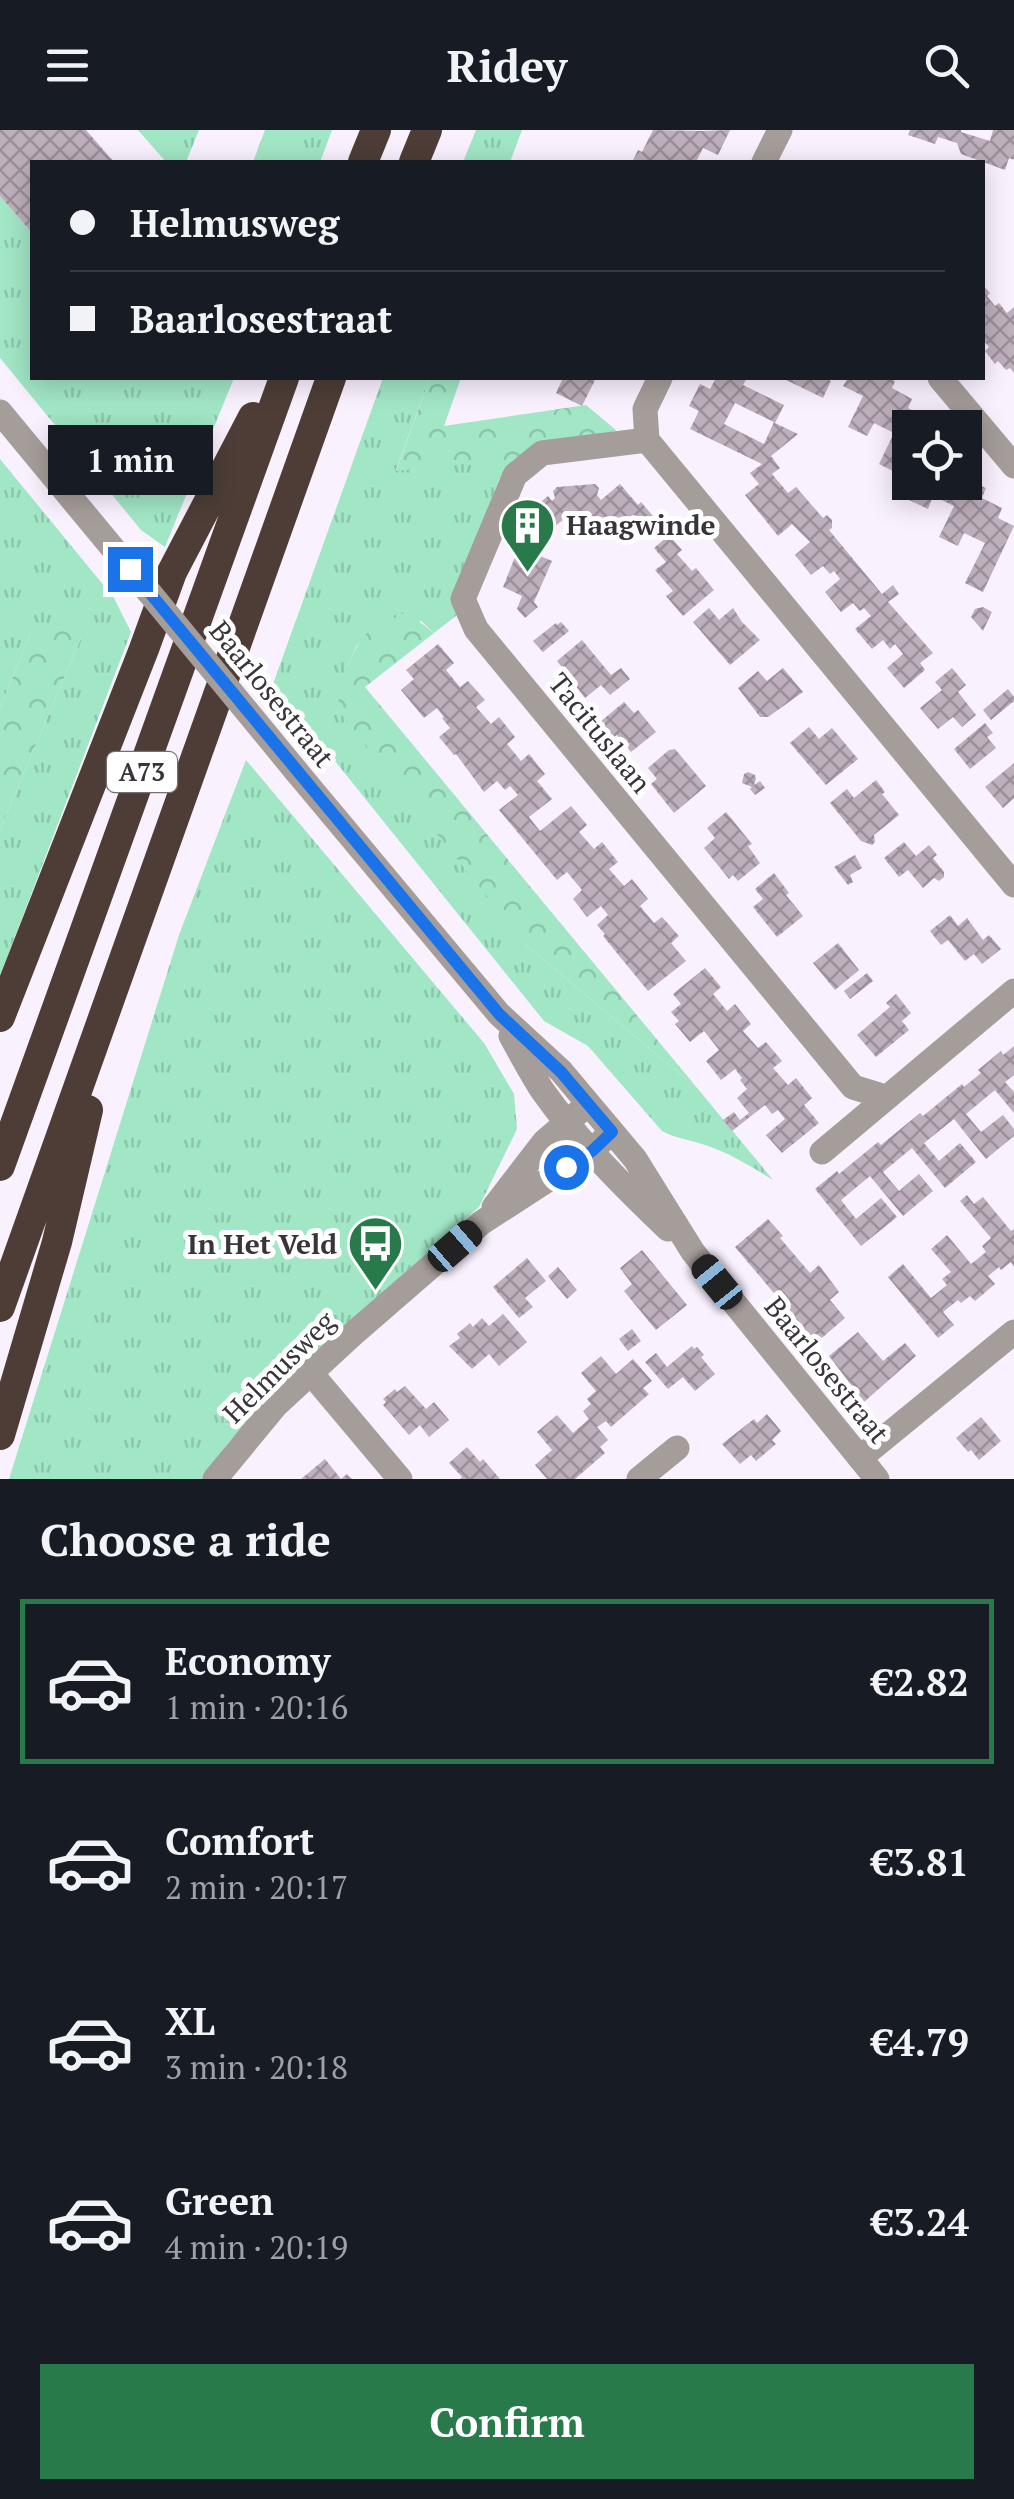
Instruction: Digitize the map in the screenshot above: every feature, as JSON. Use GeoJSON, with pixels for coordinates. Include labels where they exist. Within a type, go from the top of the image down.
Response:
{"type":"FeatureCollection","features":[{"type":"Feature","properties":{"kind":"highway"},"geometry":{"type":"LineString","coordinates":[[364,160],[376,130]]}},
{"type":"Feature","properties":{"kind":"highway"},"geometry":{"type":"LineString","coordinates":[[415,160],[427,130]]}},
{"type":"Feature","properties":{"kind":"highway","name":"A73"},"geometry":{"type":"LineString","coordinates":[[0,1017],[172,572],[272,380]]}},
{"type":"Feature","properties":{"kind":"highway","name":"A73"},"geometry":{"type":"LineString","coordinates":[[0,1166],[283,380]]}},
{"type":"Feature","properties":{"kind":"highway","name":"A73"},"geometry":{"type":"LineString","coordinates":[[0,1307],[331,380]]}},
{"type":"Feature","properties":{"kind":"highway","name":"A73"},"geometry":{"type":"LineString","coordinates":[[0,1435],[57,1242],[120,970]]}},
{"type":"Feature","properties":{"kind":"street"},"geometry":{"type":"LineString","coordinates":[[765,160],[780,130]]}},
{"type":"Feature","properties":{"kind":"street"},"geometry":{"type":"LineString","coordinates":[[659,380],[645,408],[647,440],[1014,885]]}},
{"type":"Feature","properties":{"kind":"street"},"geometry":{"type":"LineString","coordinates":[[942,380],[1014,466]]}},
{"type":"Feature","properties":{"kind":"street","name":"Baarlosestraat"},"geometry":{"type":"LineString","coordinates":[[0,412],[499,1014],[561,1072],[635,1159],[693,1252],[878,1479]]}},
{"type":"Feature","properties":{"kind":"street","name":"Tacituslaan"},"geometry":{"type":"LineString","coordinates":[[647,440],[542,453],[515,475],[463,599],[476,628],[853,1087],[885,1097]]}},
{"type":"Feature","properties":{"kind":"street"},"geometry":{"type":"LineString","coordinates":[[822,1152],[1014,992]]}},
{"type":"Feature","properties":{"kind":"street","name":"Baarlosestraat"},"geometry":{"type":"LineString","coordinates":[[499,1014],[542,1090],[568,1122],[614,1178],[693,1252]]}},
{"type":"Feature","properties":{"kind":"street","name":"Helmusweg"},"geometry":{"type":"LineString","coordinates":[[481,1223],[544,1142],[588,1104]]}},
{"type":"Feature","properties":{"kind":"street","name":"Helmusweg"},"geometry":{"type":"LineString","coordinates":[[215,1479],[310,1372],[481,1223],[592,1151],[612,1132]]}},
{"type":"Feature","properties":{"kind":"street"},"geometry":{"type":"LineString","coordinates":[[860,1458],[1014,1332]]}},
{"type":"Feature","properties":{"kind":"street"},"geometry":{"type":"LineString","coordinates":[[310,1372],[400,1479]]}},
{"type":"Feature","properties":{"kind":"street"},"geometry":{"type":"LineString","coordinates":[[639,1479],[677,1448]]}},
{"type":"Feature","properties":{"kind":"green space"},"geometry":{"type":"Polygon","coordinates":[[[138,130],[199,130],[187,160],[164,160],[138,130]]]}},
{"type":"Feature","properties":{"kind":"green space"},"geometry":{"type":"Polygon","coordinates":[[[265,130],[332,130],[321,160],[254,160],[265,130]]]}},
{"type":"Feature","properties":{"kind":"green space"},"geometry":{"type":"Polygon","coordinates":[[[476,130],[522,130],[511,160],[464,160],[476,130]]]}},
{"type":"Feature","properties":{"kind":"green space"},"geometry":{"type":"Polygon","coordinates":[[[0,196],[30,231],[30,380],[233,380],[165,547],[141,530],[0,358],[0,196]]]}},
{"type":"Feature","properties":{"kind":"green space"},"geometry":{"type":"Polygon","coordinates":[[[382,380],[429,380],[396,470],[514,459],[499,480],[455,590],[456,616],[434,633],[421,621],[372,628],[356,647],[348,666],[526,945],[698,1089],[773,1180],[725,1153],[662,1131],[588,1046],[544,1021],[273,684],[382,380]]]}},
{"type":"Feature","properties":{"kind":"green space"},"geometry":{"type":"Polygon","coordinates":[[[429,380],[460,380],[444,426],[586,405],[616,430],[538,449],[514,459],[396,471],[429,380]]]}},
{"type":"Feature","properties":{"kind":"green space"},"geometry":{"type":"Polygon","coordinates":[[[0,459],[114,598],[131,632],[0,976],[0,829],[81,638],[31,632],[0,708],[0,459]]]}},
{"type":"Feature","properties":{"kind":"green space"},"geometry":{"type":"Polygon","coordinates":[[[408,613],[434,633],[365,687],[698,1089],[526,945],[337,709],[350,661],[366,634],[391,617],[408,613]]]}},
{"type":"Feature","properties":{"kind":"green space"},"geometry":{"type":"Polygon","coordinates":[[[71,622],[81,638],[0,829],[0,708],[31,632],[71,622]]]}},
{"type":"Feature","properties":{"kind":"green space"},"geometry":{"type":"Polygon","coordinates":[[[246,760],[484,1043],[514,1094],[517,1129],[479,1207],[304,1363],[228,1443],[203,1479],[9,1479],[179,935],[246,760]]]}},
{"type":"Feature","properties":{"kind":"building"},"geometry":{"type":"Polygon","coordinates":[[[0,130],[86,130],[112,160],[30,160],[30,231],[0,196],[0,130]]]}},
{"type":"Feature","properties":{"kind":"building"},"geometry":{"type":"Polygon","coordinates":[[[653,130],[730,130],[718,155],[703,148],[697,160],[633,160],[638,150],[642,152],[653,130]]]}},
{"type":"Feature","properties":{"kind":"building"},"geometry":{"type":"Polygon","coordinates":[[[910,130],[961,130],[990,141],[993,130],[1014,130],[1014,160],[1009,158],[1005,170],[961,154],[957,143],[938,137],[935,144],[908,135],[910,130]]]}},
{"type":"Feature","properties":{"kind":"building"},"geometry":{"type":"Polygon","coordinates":[[[985,287],[995,306],[999,303],[1007,313],[1014,307],[1014,373],[998,361],[995,364],[985,351],[989,347],[985,342],[985,287]]]}},
{"type":"Feature","properties":{"kind":"building"},"geometry":{"type":"Polygon","coordinates":[[[562,380],[595,380],[582,406],[556,393],[562,380]]]}},
{"type":"Feature","properties":{"kind":"building"},"geometry":{"type":"Polygon","coordinates":[[[715,380],[746,380],[743,385],[784,405],[775,423],[798,434],[771,456],[780,468],[772,474],[788,493],[796,487],[823,518],[827,515],[832,520],[829,530],[882,594],[893,585],[899,594],[888,602],[933,653],[920,663],[925,670],[904,688],[887,668],[903,654],[895,644],[890,649],[883,640],[872,649],[855,629],[871,616],[853,603],[841,612],[825,592],[840,579],[834,571],[830,574],[823,566],[811,575],[795,555],[810,542],[792,524],[778,536],[745,495],[759,484],[750,473],[762,464],[690,429],[699,411],[689,406],[700,384],[710,389],[715,380]],[[735,403],[724,424],[764,444],[774,422],[735,403]]]}},
{"type":"Feature","properties":{"kind":"building"},"geometry":{"type":"Polygon","coordinates":[[[786,380],[831,381],[823,398],[786,380]]]}},
{"type":"Feature","properties":{"kind":"building"},"geometry":{"type":"Polygon","coordinates":[[[847,380],[893,380],[892,388],[912,399],[908,408],[912,410],[892,410],[892,432],[874,423],[867,436],[848,427],[863,396],[843,386],[847,380]]]}},
{"type":"Feature","properties":{"kind":"building"},"geometry":{"type":"Polygon","coordinates":[[[892,437],[892,470],[879,464],[892,437]]]}},
{"type":"Feature","properties":{"kind":"building"},"geometry":{"type":"Polygon","coordinates":[[[595,484],[601,500],[620,484],[658,522],[635,541],[618,521],[605,532],[595,520],[577,534],[566,520],[569,515],[554,527],[536,506],[548,496],[552,501],[557,487],[595,484]]]}},
{"type":"Feature","properties":{"kind":"building"},"geometry":{"type":"Polygon","coordinates":[[[982,498],[1002,508],[998,518],[1014,526],[983,592],[965,583],[985,543],[964,533],[958,546],[939,537],[954,506],[941,500],[982,498]]]}},
{"type":"Feature","properties":{"kind":"building"},"geometry":{"type":"Polygon","coordinates":[[[909,500],[931,500],[928,509],[909,500]]]}},
{"type":"Feature","properties":{"kind":"building"},"geometry":{"type":"Polygon","coordinates":[[[669,535],[682,550],[677,554],[692,571],[696,568],[714,590],[683,616],[666,596],[673,591],[655,570],[666,562],[654,548],[669,535]]]}},
{"type":"Feature","properties":{"kind":"building","name":"Haagwinde"},"geometry":{"type":"Polygon","coordinates":[[[519,547],[552,561],[534,602],[538,607],[525,618],[517,609],[522,596],[503,587],[519,547]]]}},
{"type":"Feature","properties":{"kind":"building"},"geometry":{"type":"Polygon","coordinates":[[[983,607],[992,612],[983,631],[971,617],[975,609],[983,607]]]}},
{"type":"Feature","properties":{"kind":"building"},"geometry":{"type":"Polygon","coordinates":[[[709,608],[719,620],[733,608],[760,640],[730,665],[693,622],[709,608]]]}},
{"type":"Feature","properties":{"kind":"building"},"geometry":{"type":"Polygon","coordinates":[[[561,622],[569,631],[543,652],[533,641],[561,622]]]}},
{"type":"Feature","properties":{"kind":"building"},"geometry":{"type":"Polygon","coordinates":[[[582,640],[611,675],[621,668],[630,679],[610,695],[601,685],[585,698],[557,661],[582,640]]]}},
{"type":"Feature","properties":{"kind":"building"},"geometry":{"type":"Polygon","coordinates":[[[438,644],[454,663],[446,670],[460,687],[468,681],[485,700],[476,707],[491,724],[499,717],[515,737],[507,744],[521,761],[529,754],[545,774],[537,781],[552,799],[529,817],[540,831],[571,806],[587,825],[579,832],[594,849],[602,842],[618,862],[609,869],[624,886],[632,879],[648,899],[640,906],[654,923],[662,917],[679,936],[671,943],[686,961],[648,991],[603,936],[597,925],[608,915],[601,906],[587,917],[573,899],[582,890],[567,872],[557,880],[499,810],[518,795],[510,786],[505,790],[497,781],[484,792],[439,737],[450,728],[437,708],[424,718],[401,690],[414,679],[406,670],[438,644]]]}},
{"type":"Feature","properties":{"kind":"building"},"geometry":{"type":"Polygon","coordinates":[[[783,668],[803,692],[768,717],[760,717],[738,688],[758,671],[767,681],[783,668]]]}},
{"type":"Feature","properties":{"kind":"building"},"geometry":{"type":"Polygon","coordinates":[[[952,668],[966,685],[958,692],[976,715],[962,727],[953,717],[938,729],[920,708],[942,690],[935,682],[952,668]]]}},
{"type":"Feature","properties":{"kind":"building"},"geometry":{"type":"Polygon","coordinates":[[[1008,689],[1014,701],[991,720],[983,710],[1008,689]]]}},
{"type":"Feature","properties":{"kind":"building"},"geometry":{"type":"Polygon","coordinates":[[[624,702],[634,713],[638,710],[656,732],[631,752],[600,722],[624,702]]]}},
{"type":"Feature","properties":{"kind":"building"},"geometry":{"type":"Polygon","coordinates":[[[985,723],[993,733],[987,737],[996,748],[970,769],[954,749],[985,723]]]}},
{"type":"Feature","properties":{"kind":"building"},"geometry":{"type":"Polygon","coordinates":[[[809,727],[819,739],[832,728],[858,759],[826,785],[790,743],[809,727]]]}},
{"type":"Feature","properties":{"kind":"building"},"geometry":{"type":"Polygon","coordinates":[[[675,749],[706,786],[674,813],[651,784],[657,779],[648,768],[675,749]]]}},
{"type":"Feature","properties":{"kind":"building"},"geometry":{"type":"Polygon","coordinates":[[[1014,763],[1014,798],[1003,808],[985,787],[1014,763]]]}},
{"type":"Feature","properties":{"kind":"building"},"geometry":{"type":"Polygon","coordinates":[[[748,772],[755,775],[754,785],[760,781],[765,788],[755,795],[752,787],[742,783],[748,772]]]}},
{"type":"Feature","properties":{"kind":"building"},"geometry":{"type":"Polygon","coordinates":[[[876,780],[899,815],[874,835],[872,845],[861,841],[830,803],[847,789],[854,798],[876,780]]]}},
{"type":"Feature","properties":{"kind":"building"},"geometry":{"type":"Polygon","coordinates":[[[726,812],[752,844],[748,846],[760,863],[738,881],[733,875],[729,879],[704,848],[715,838],[707,828],[726,812]]]}},
{"type":"Feature","properties":{"kind":"building"},"geometry":{"type":"Polygon","coordinates":[[[904,842],[916,856],[929,845],[944,877],[939,881],[934,878],[923,888],[908,870],[899,877],[884,858],[904,842]]]}},
{"type":"Feature","properties":{"kind":"building"},"geometry":{"type":"Polygon","coordinates":[[[855,855],[862,868],[850,875],[853,882],[848,885],[834,867],[855,855]]]}},
{"type":"Feature","properties":{"kind":"building"},"geometry":{"type":"Polygon","coordinates":[[[774,873],[803,916],[777,937],[753,907],[763,899],[755,889],[774,873]]]}},
{"type":"Feature","properties":{"kind":"building"},"geometry":{"type":"Polygon","coordinates":[[[950,915],[958,926],[967,918],[983,940],[989,935],[1001,949],[982,964],[974,954],[965,961],[948,940],[941,945],[930,931],[950,915]]]}},
{"type":"Feature","properties":{"kind":"building"},"geometry":{"type":"Polygon","coordinates":[[[838,943],[859,970],[835,990],[813,963],[838,943]]]}},
{"type":"Feature","properties":{"kind":"building"},"geometry":{"type":"Polygon","coordinates":[[[705,968],[721,987],[713,994],[727,1011],[735,1004],[751,1024],[743,1031],[758,1048],[766,1042],[782,1061],[773,1068],[788,1085],[796,1078],[812,1098],[804,1105],[819,1123],[782,1153],[766,1135],[785,1119],[778,1110],[772,1114],[765,1105],[732,1131],[723,1120],[734,1112],[740,1120],[749,1113],[737,1098],[747,1089],[742,1078],[735,1069],[721,1080],[706,1061],[719,1050],[704,1031],[690,1042],[675,1024],[679,1021],[671,1012],[681,1004],[673,994],[705,968]]]}},
{"type":"Feature","properties":{"kind":"building"},"geometry":{"type":"Polygon","coordinates":[[[867,973],[873,981],[850,999],[844,991],[867,973]]]}},
{"type":"Feature","properties":{"kind":"building"},"geometry":{"type":"Polygon","coordinates":[[[896,994],[911,1013],[902,1021],[909,1030],[876,1057],[857,1035],[890,1007],[886,1003],[896,994]]]}},
{"type":"Feature","properties":{"kind":"building"},"geometry":{"type":"Polygon","coordinates":[[[1014,1046],[1014,1075],[1005,1082],[1014,1092],[1014,1113],[995,1090],[966,1114],[981,1132],[1003,1115],[1014,1129],[1014,1136],[986,1159],[954,1119],[924,1143],[939,1161],[960,1143],[976,1162],[945,1188],[912,1148],[883,1172],[899,1191],[919,1174],[933,1191],[903,1216],[870,1176],[841,1200],[856,1219],[881,1198],[897,1217],[861,1246],[815,1189],[878,1142],[881,1145],[920,1113],[923,1116],[962,1084],[964,1087],[1001,1051],[1003,1055],[1014,1046]]]}},
{"type":"Feature","properties":{"kind":"building"},"geometry":{"type":"Polygon","coordinates":[[[967,1195],[974,1204],[983,1197],[1011,1231],[1014,1229],[1014,1267],[1011,1262],[1001,1270],[999,1267],[988,1276],[995,1284],[975,1301],[970,1296],[961,1303],[958,1300],[943,1312],[954,1325],[938,1338],[888,1277],[903,1264],[931,1298],[947,1285],[942,1279],[951,1272],[931,1249],[947,1235],[971,1264],[986,1252],[982,1246],[991,1238],[960,1201],[967,1195]]]}},
{"type":"Feature","properties":{"kind":"building"},"geometry":{"type":"Polygon","coordinates":[[[768,1219],[810,1273],[819,1265],[839,1292],[830,1300],[845,1318],[816,1343],[735,1247],[768,1219]]]}},
{"type":"Feature","properties":{"kind":"building"},"geometry":{"type":"Polygon","coordinates":[[[642,1250],[687,1305],[656,1330],[624,1291],[632,1284],[620,1268],[642,1250]]]}},
{"type":"Feature","properties":{"kind":"building"},"geometry":{"type":"Polygon","coordinates":[[[527,1258],[546,1281],[525,1298],[533,1307],[519,1318],[493,1287],[527,1258]]]}},
{"type":"Feature","properties":{"kind":"building"},"geometry":{"type":"Polygon","coordinates":[[[558,1267],[577,1290],[567,1299],[548,1276],[558,1267]]]}},
{"type":"Feature","properties":{"kind":"building"},"geometry":{"type":"Polygon","coordinates":[[[503,1314],[527,1342],[499,1366],[489,1354],[472,1369],[449,1346],[470,1323],[473,1327],[482,1318],[489,1326],[503,1314]]]}},
{"type":"Feature","properties":{"kind":"building"},"geometry":{"type":"Polygon","coordinates":[[[632,1329],[641,1341],[628,1351],[619,1339],[632,1329]]]}},
{"type":"Feature","properties":{"kind":"building"},"geometry":{"type":"Polygon","coordinates":[[[858,1332],[883,1361],[905,1343],[916,1356],[864,1402],[829,1356],[858,1332]]]}},
{"type":"Feature","properties":{"kind":"building"},"geometry":{"type":"Polygon","coordinates":[[[692,1346],[704,1355],[701,1357],[715,1374],[695,1391],[683,1377],[668,1389],[645,1362],[656,1353],[667,1367],[692,1346]]]}},
{"type":"Feature","properties":{"kind":"building"},"geometry":{"type":"Polygon","coordinates":[[[601,1356],[616,1374],[633,1359],[652,1381],[643,1388],[649,1394],[611,1427],[606,1421],[597,1427],[608,1440],[600,1447],[605,1453],[575,1479],[547,1479],[535,1465],[552,1450],[537,1432],[557,1415],[573,1433],[589,1419],[583,1411],[591,1404],[587,1399],[596,1391],[581,1373],[601,1356]]]}},
{"type":"Feature","properties":{"kind":"building"},"geometry":{"type":"Polygon","coordinates":[[[405,1386],[426,1409],[434,1402],[449,1420],[429,1437],[420,1425],[409,1435],[383,1405],[383,1399],[405,1386]]]}},
{"type":"Feature","properties":{"kind":"building"},"geometry":{"type":"Polygon","coordinates":[[[767,1414],[781,1431],[772,1440],[776,1444],[756,1461],[751,1455],[740,1464],[722,1444],[754,1419],[757,1423],[767,1414]]]}},
{"type":"Feature","properties":{"kind":"building"},"geometry":{"type":"Polygon","coordinates":[[[981,1417],[1001,1441],[979,1460],[956,1438],[981,1417]]]}},
{"type":"Feature","properties":{"kind":"building"},"geometry":{"type":"Polygon","coordinates":[[[467,1447],[500,1479],[460,1479],[449,1463],[467,1447]]]}},
{"type":"Feature","properties":{"kind":"building"},"geometry":{"type":"Polygon","coordinates":[[[325,1459],[341,1479],[301,1479],[325,1459]]]}},
{"type":"Feature","properties":{"kind":"place","name":"Haagwinde"},"geometry":{"type":"Point","coordinates":[527,574]}},
{"type":"Feature","properties":{"kind":"place","name":"In Het Veld"},"geometry":{"type":"Point","coordinates":[376,1293]}},
{"type":"Feature","properties":{"kind":"route"},"geometry":{"type":"LineString","coordinates":[[130,569],[499,1014],[561,1072],[612,1132],[592,1151],[566,1167]]}}]}
